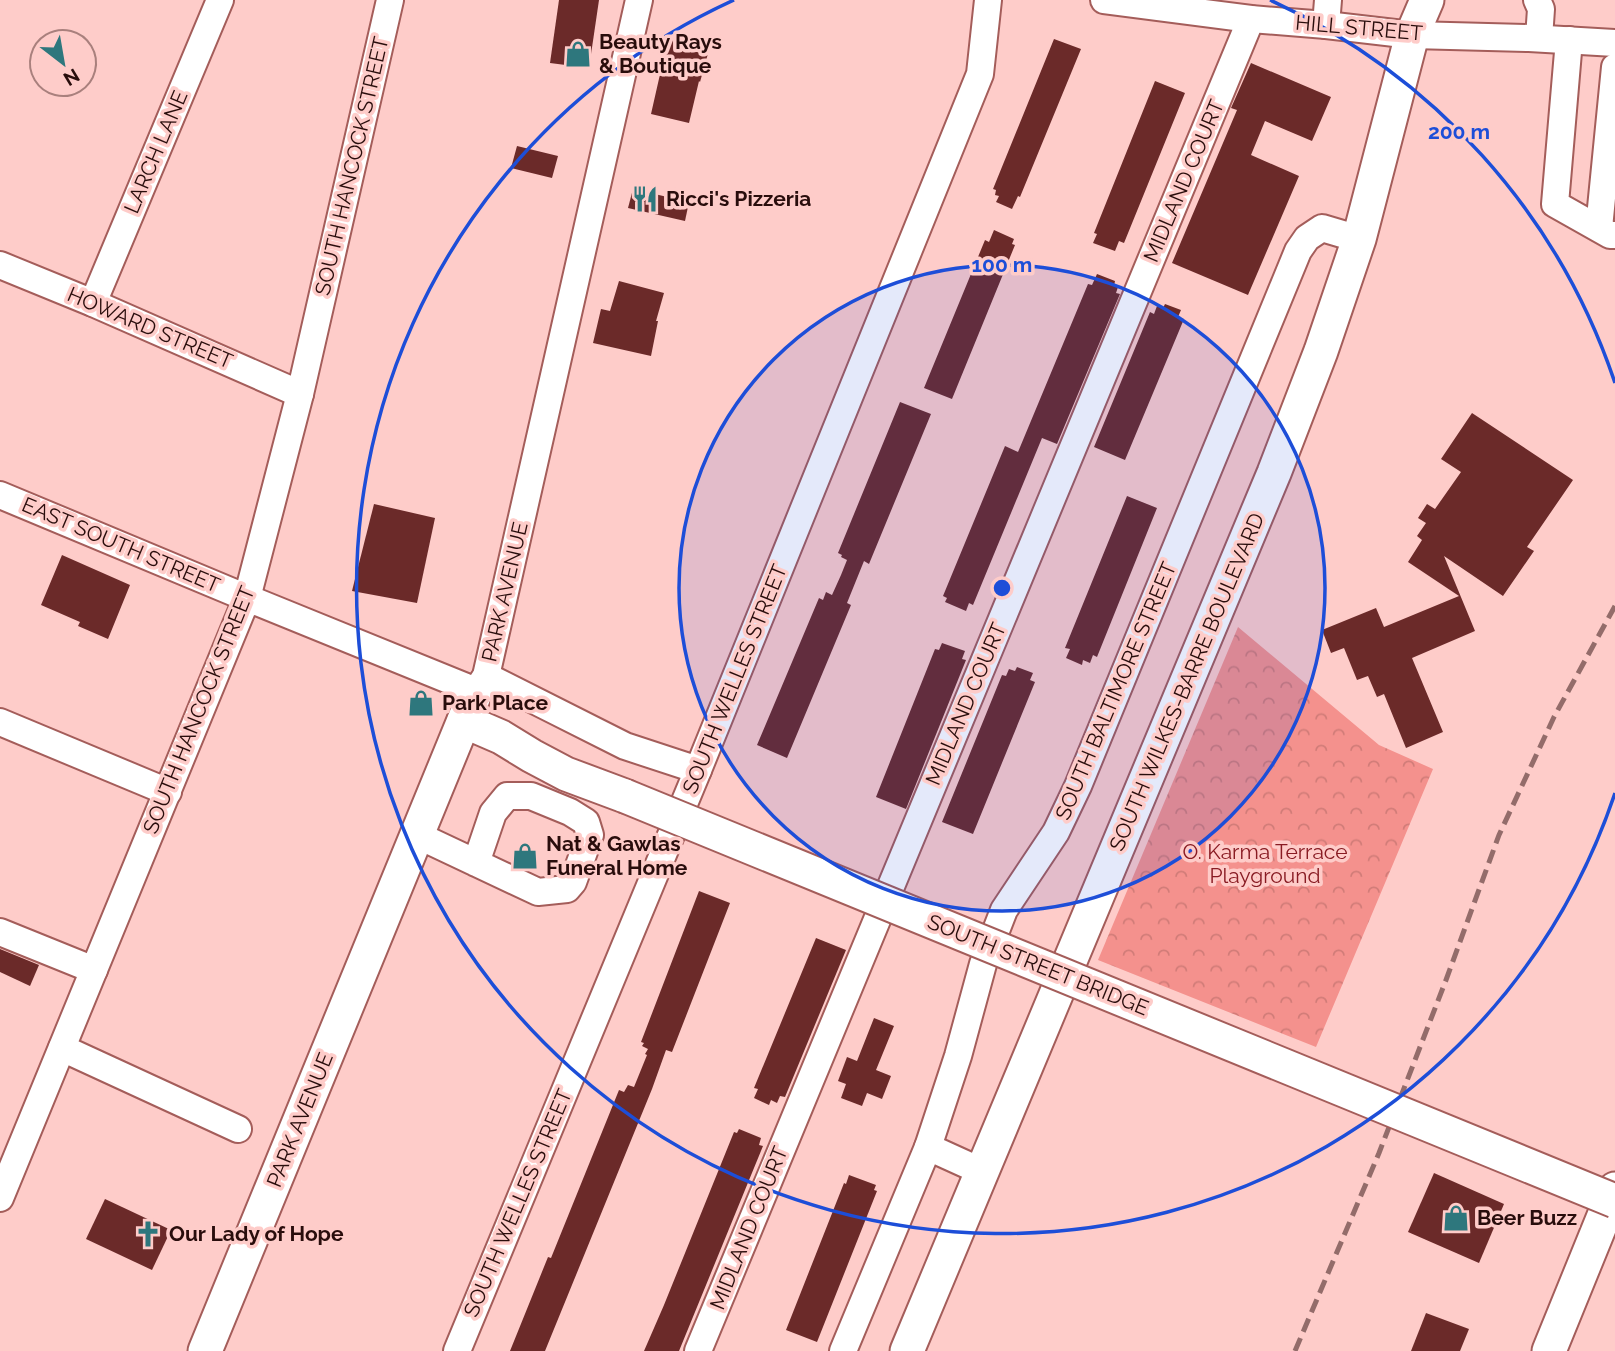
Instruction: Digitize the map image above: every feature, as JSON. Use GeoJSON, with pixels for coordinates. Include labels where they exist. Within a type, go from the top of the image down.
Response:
{"type":"FeatureCollection","features":[{"type":"Feature","properties":{"kind":"main road","name":"SOUTH WILKES-BARRE BOULEVARD"},"geometry":{"type":"LineString","coordinates":[[907,1351],[1274,473],[1321,351],[1359,239],[1412,35],[1427,0]]}},
{"type":"Feature","properties":{"kind":"main road","name":"SOUTH STREET BRIDGE"},"geometry":{"type":"LineString","coordinates":[[475,696],[501,737],[566,774],[1615,1201]]}},
{"type":"Feature","properties":{"kind":"main road","name":"PARK AVENUE"},"geometry":{"type":"LineString","coordinates":[[205,1351],[475,696]]}},
{"type":"Feature","properties":{"kind":"main road"},"geometry":{"type":"LineString","coordinates":[[1549,1351],[1615,1189]]}},
{"type":"Feature","properties":{"kind":"street","name":"LARCH LANE"},"geometry":{"type":"LineString","coordinates":[[93,303],[219,0]]}},
{"type":"Feature","properties":{"kind":"street","name":"SOUTH HANCOCK STREET"},"geometry":{"type":"LineString","coordinates":[[0,1198],[247,598],[300,394],[390,0]]}},
{"type":"Feature","properties":{"kind":"street","name":"PARK AVENUE"},"geometry":{"type":"LineString","coordinates":[[475,696],[639,0]]}},
{"type":"Feature","properties":{"kind":"street","name":"SOUTH WELLES STREET"},"geometry":{"type":"LineString","coordinates":[[457,1351],[698,770],[981,74],[988,0]]}},
{"type":"Feature","properties":{"kind":"street","name":"HILL STREET"},"geometry":{"type":"LineString","coordinates":[[1104,0],[1251,19],[1327,12],[1412,35],[1615,43]]}},
{"type":"Feature","properties":{"kind":"street"},"geometry":{"type":"LineString","coordinates":[[1537,0],[1541,9],[1539,38]]}},
{"type":"Feature","properties":{"kind":"street","name":"MIDLAND COURT"},"geometry":{"type":"LineString","coordinates":[[698,1351],[1251,19]]}},
{"type":"Feature","properties":{"kind":"street"},"geometry":{"type":"LineString","coordinates":[[1569,40],[1555,204],[1607,232],[1615,67]]}},
{"type":"Feature","properties":{"kind":"street","name":"SOUTH BALTIMORE STREET"},"geometry":{"type":"LineString","coordinates":[[843,1351],[928,1147],[958,1056],[983,964],[1004,909],[1056,832],[1078,786],[1298,251],[1307,238],[1322,228],[1359,239]]}},
{"type":"Feature","properties":{"kind":"street","name":"HOWARD STREET"},"geometry":{"type":"LineString","coordinates":[[0,265],[300,394]]}},
{"type":"Feature","properties":{"kind":"street","name":"EAST SOUTH STREET"},"geometry":{"type":"LineString","coordinates":[[0,495],[475,696],[698,770]]}},
{"type":"Feature","properties":{"kind":"street"},"geometry":{"type":"LineString","coordinates":[[0,722],[168,792]]}},
{"type":"Feature","properties":{"kind":"street"},"geometry":{"type":"LineString","coordinates":[[417,835],[476,863]]}},
{"type":"Feature","properties":{"kind":"street"},"geometry":{"type":"LineString","coordinates":[[0,932],[94,970]]}},
{"type":"Feature","properties":{"kind":"street"},"geometry":{"type":"LineString","coordinates":[[62,1048],[238,1129]]}},
{"type":"Feature","properties":{"kind":"street"},"geometry":{"type":"LineString","coordinates":[[928,1147],[983,1172]]}},
{"type":"Feature","properties":{"kind":"green space","name":"O. Karma Terrace Playground"},"geometry":{"type":"Polygon","coordinates":[[[1238,627],[1379,745],[1433,769],[1316,1047],[1098,960],[1238,627]]]}},
{"type":"Feature","properties":{"kind":"building"},"geometry":{"type":"Polygon","coordinates":[[[559,0],[599,0],[589,68],[550,63],[559,0]]]}},
{"type":"Feature","properties":{"kind":"building"},"geometry":{"type":"Polygon","coordinates":[[[668,39],[709,50],[689,123],[651,114],[668,39]]]}},
{"type":"Feature","properties":{"kind":"building"},"geometry":{"type":"Polygon","coordinates":[[[1054,39],[1081,49],[1020,197],[1018,196],[1012,209],[996,202],[999,196],[995,195],[996,190],[993,189],[1054,39]]]}},
{"type":"Feature","properties":{"kind":"building"},"geometry":{"type":"Polygon","coordinates":[[[1251,63],[1331,97],[1312,141],[1265,121],[1251,155],[1299,176],[1248,295],[1172,263],[1237,110],[1231,108],[1251,63]]]}},
{"type":"Feature","properties":{"kind":"building"},"geometry":{"type":"Polygon","coordinates":[[[1155,81],[1185,93],[1124,243],[1119,241],[1115,251],[1093,243],[1097,234],[1094,233],[1155,81]]]}},
{"type":"Feature","properties":{"kind":"building"},"geometry":{"type":"Polygon","coordinates":[[[517,146],[558,156],[552,178],[511,168],[517,146]]]}},
{"type":"Feature","properties":{"kind":"building"},"geometry":{"type":"Polygon","coordinates":[[[633,189],[689,202],[685,221],[628,208],[633,189]]]}},
{"type":"Feature","properties":{"kind":"building"},"geometry":{"type":"Polygon","coordinates":[[[994,230],[1014,239],[1012,244],[1015,245],[952,399],[924,388],[985,240],[989,242],[994,230]]]}},
{"type":"Feature","properties":{"kind":"building"},"geometry":{"type":"Polygon","coordinates":[[[1097,274],[1115,281],[1114,286],[1118,287],[1116,293],[1120,294],[1057,444],[1042,438],[973,605],[969,603],[966,611],[945,602],[947,598],[943,596],[1005,446],[1018,452],[1088,284],[1092,285],[1097,274]]]}},
{"type":"Feature","properties":{"kind":"building"},"geometry":{"type":"Polygon","coordinates":[[[619,281],[664,293],[656,321],[651,356],[593,343],[601,309],[610,311],[619,281]]]}},
{"type":"Feature","properties":{"kind":"building"},"geometry":{"type":"Polygon","coordinates":[[[1165,304],[1181,310],[1178,317],[1184,319],[1125,460],[1094,447],[1150,312],[1154,314],[1157,306],[1163,308],[1165,304]]]}},
{"type":"Feature","properties":{"kind":"building"},"geometry":{"type":"Polygon","coordinates":[[[900,402],[931,414],[869,564],[864,561],[847,603],[851,605],[787,758],[757,745],[819,598],[823,600],[826,592],[832,595],[841,575],[847,560],[838,553],[900,402]]]}},
{"type":"Feature","properties":{"kind":"building"},"geometry":{"type":"Polygon","coordinates":[[[1472,413],[1573,480],[1527,547],[1534,551],[1503,596],[1444,556],[1475,631],[1412,658],[1443,732],[1406,748],[1384,694],[1377,697],[1368,676],[1357,680],[1344,648],[1331,653],[1322,630],[1376,608],[1384,627],[1459,596],[1408,562],[1422,540],[1417,536],[1426,523],[1418,518],[1427,504],[1435,509],[1461,472],[1441,459],[1472,413]]]}},
{"type":"Feature","properties":{"kind":"building"},"geometry":{"type":"Polygon","coordinates":[[[1127,496],[1157,508],[1097,657],[1093,655],[1090,663],[1083,660],[1082,665],[1066,658],[1070,649],[1065,648],[1127,496]]]}},
{"type":"Feature","properties":{"kind":"building"},"geometry":{"type":"Polygon","coordinates":[[[374,504],[435,518],[417,603],[352,591],[374,504]]]}},
{"type":"Feature","properties":{"kind":"building"},"geometry":{"type":"Polygon","coordinates":[[[62,555],[130,585],[108,639],[78,626],[80,622],[41,605],[62,555]]]}},
{"type":"Feature","properties":{"kind":"building"},"geometry":{"type":"Polygon","coordinates":[[[942,643],[965,651],[962,659],[966,660],[906,809],[876,797],[935,649],[939,650],[942,643]]]}},
{"type":"Feature","properties":{"kind":"building"},"geometry":{"type":"Polygon","coordinates":[[[1017,667],[1033,673],[1030,680],[1035,682],[973,834],[942,822],[1002,675],[1006,676],[1009,669],[1015,671],[1017,667]]]}},
{"type":"Feature","properties":{"kind":"building"},"geometry":{"type":"Polygon","coordinates":[[[699,891],[730,903],[672,1052],[666,1050],[545,1351],[510,1351],[619,1090],[624,1092],[628,1085],[634,1087],[648,1049],[642,1046],[644,1043],[641,1042],[699,891]]]}},
{"type":"Feature","properties":{"kind":"building"},"geometry":{"type":"Polygon","coordinates":[[[816,938],[846,950],[785,1097],[780,1096],[777,1103],[771,1100],[769,1105],[754,1098],[758,1089],[754,1088],[816,938]]]}},
{"type":"Feature","properties":{"kind":"building"},"geometry":{"type":"Polygon","coordinates":[[[0,949],[39,965],[30,986],[0,972],[0,949]]]}},
{"type":"Feature","properties":{"kind":"building"},"geometry":{"type":"Polygon","coordinates":[[[874,1018],[894,1026],[876,1070],[891,1076],[882,1099],[867,1093],[862,1106],[841,1098],[846,1084],[838,1081],[847,1057],[857,1061],[874,1018]]]}},
{"type":"Feature","properties":{"kind":"building"},"geometry":{"type":"Polygon","coordinates":[[[739,1129],[761,1138],[759,1145],[763,1146],[679,1351],[644,1351],[734,1132],[737,1133],[739,1129]]]}},
{"type":"Feature","properties":{"kind":"building","name":"Beer Buzz"},"geometry":{"type":"Polygon","coordinates":[[[1434,1173],[1504,1204],[1479,1263],[1408,1232],[1434,1173]]]}},
{"type":"Feature","properties":{"kind":"building"},"geometry":{"type":"Polygon","coordinates":[[[849,1175],[876,1185],[874,1190],[877,1191],[817,1342],[786,1330],[849,1175]]]}},
{"type":"Feature","properties":{"kind":"building"},"geometry":{"type":"Polygon","coordinates":[[[105,1199],[171,1230],[152,1270],[86,1239],[105,1199]]]}},
{"type":"Feature","properties":{"kind":"building"},"geometry":{"type":"Polygon","coordinates":[[[1426,1313],[1469,1329],[1460,1351],[1411,1351],[1426,1313]]]}},
{"type":"Feature","properties":{"kind":"railway"},"geometry":{"type":"LineString","coordinates":[[1295,1351],[1379,1153],[1499,835],[1554,717],[1615,606]]}},
{"type":"Feature","properties":{"kind":"place","name":"Beauty Rays & Boutique"},"geometry":{"type":"Point","coordinates":[578,54]}},
{"type":"Feature","properties":{"kind":"place","name":"Ricci's Pizzeria"},"geometry":{"type":"Point","coordinates":[645,199]}},
{"type":"Feature","properties":{"kind":"place","name":"Park Place"},"geometry":{"type":"Point","coordinates":[421,703]}},
{"type":"Feature","properties":{"kind":"place","name":"Nat & Gawlas Funeral Home"},"geometry":{"type":"Point","coordinates":[525,856]}},
{"type":"Feature","properties":{"kind":"place","name":"Beer Buzz"},"geometry":{"type":"Point","coordinates":[1456,1218]}},
{"type":"Feature","properties":{"kind":"place","name":"Our Lady of Hope"},"geometry":{"type":"Point","coordinates":[148,1234]}}]}
